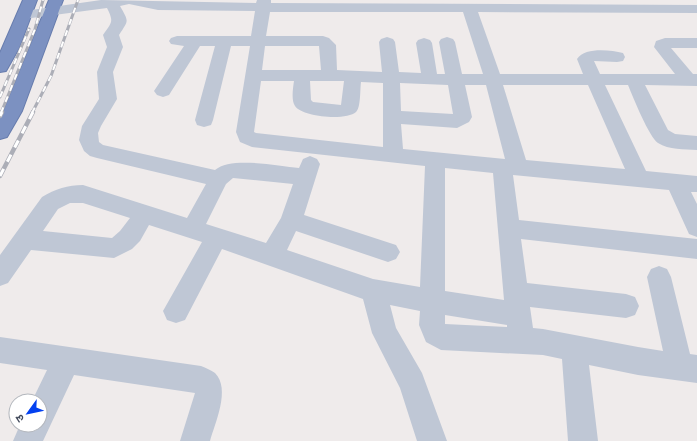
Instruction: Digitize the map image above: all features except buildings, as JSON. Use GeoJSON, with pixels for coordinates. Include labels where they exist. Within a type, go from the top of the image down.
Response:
{"type":"FeatureCollection","features":[{"type":"Feature","properties":{"kind":"highway"},"geometry":{"type":"LineString","coordinates":[[0,67],[5,48],[24,15],[30,0]]}},
{"type":"Feature","properties":{"kind":"highway"},"geometry":{"type":"LineString","coordinates":[[0,132],[13,111],[54,6]]}},
{"type":"Feature","properties":{"kind":"street"},"geometry":{"type":"LineString","coordinates":[[24,15],[54,6],[110,3],[158,6],[263,4],[469,8],[697,9]]}},
{"type":"Feature","properties":{"kind":"street"},"geometry":{"type":"LineString","coordinates":[[110,3],[120,19],[120,22],[111,35],[115,47],[105,72],[108,100],[90,127],[88,138],[89,144],[97,151],[219,179]]}},
{"type":"Feature","properties":{"kind":"street"},"geometry":{"type":"LineString","coordinates":[[263,4],[245,132],[247,137],[252,140],[394,156],[687,183],[697,227]]}},
{"type":"Feature","properties":{"kind":"street"},"geometry":{"type":"LineString","coordinates":[[469,8],[493,79],[510,167],[509,228],[522,341]]}},
{"type":"Feature","properties":{"kind":"street"},"geometry":{"type":"LineString","coordinates":[[678,10],[692,28]]}},
{"type":"Feature","properties":{"kind":"street"},"geometry":{"type":"LineString","coordinates":[[177,41],[323,41],[327,42],[328,44],[329,75]]}},
{"type":"Feature","properties":{"kind":"street"},"geometry":{"type":"LineString","coordinates":[[163,91],[195,41]]}},
{"type":"Feature","properties":{"kind":"street"},"geometry":{"type":"LineString","coordinates":[[204,120],[224,41]]}},
{"type":"Feature","properties":{"kind":"street"},"geometry":{"type":"LineString","coordinates":[[387,42],[392,77],[394,156]]}},
{"type":"Feature","properties":{"kind":"street"},"geometry":{"type":"LineString","coordinates":[[392,117],[457,121],[463,118],[447,42]]}},
{"type":"Feature","properties":{"kind":"street"},"geometry":{"type":"LineString","coordinates":[[424,43],[430,79]]}},
{"type":"Feature","properties":{"kind":"street"},"geometry":{"type":"LineString","coordinates":[[692,80],[662,47],[662,44],[697,43]]}},
{"type":"Feature","properties":{"kind":"street"},"geometry":{"type":"LineString","coordinates":[[617,57],[586,57],[639,179]]}},
{"type":"Feature","properties":{"kind":"street"},"geometry":{"type":"LineString","coordinates":[[302,75],[302,103],[305,106],[309,108],[343,111],[350,108],[353,76]]}},
{"type":"Feature","properties":{"kind":"street"},"geometry":{"type":"LineString","coordinates":[[254,76],[329,75],[430,79],[634,81],[692,80]]}},
{"type":"Feature","properties":{"kind":"street"},"geometry":{"type":"LineString","coordinates":[[634,81],[661,135],[667,140],[673,142],[697,143]]}},
{"type":"Feature","properties":{"kind":"street"},"geometry":{"type":"LineString","coordinates":[[272,255],[292,220],[315,147]]}},
{"type":"Feature","properties":{"kind":"street"},"geometry":{"type":"LineString","coordinates":[[435,160],[432,325],[435,333],[441,337],[543,342],[638,361],[688,368],[659,277]]}},
{"type":"Feature","properties":{"kind":"street"},"geometry":{"type":"LineString","coordinates":[[193,228],[219,179],[224,173],[235,170],[306,177]]}},
{"type":"Feature","properties":{"kind":"street"},"geometry":{"type":"LineString","coordinates":[[0,275],[50,203],[66,194],[83,194],[217,236],[373,291],[432,302],[517,305],[626,306]]}},
{"type":"Feature","properties":{"kind":"street"},"geometry":{"type":"LineString","coordinates":[[24,239],[114,248],[121,246],[126,241],[144,214]]}},
{"type":"Feature","properties":{"kind":"street"},"geometry":{"type":"LineString","coordinates":[[292,220],[388,252]]}},
{"type":"Feature","properties":{"kind":"street"},"geometry":{"type":"LineString","coordinates":[[509,228],[697,249]]}},
{"type":"Feature","properties":{"kind":"street"},"geometry":{"type":"LineString","coordinates":[[176,311],[217,236]]}},
{"type":"Feature","properties":{"kind":"street"},"geometry":{"type":"LineString","coordinates":[[373,291],[385,333],[412,383],[432,441]]}},
{"type":"Feature","properties":{"kind":"street"},"geometry":{"type":"LineString","coordinates":[[574,348],[583,441]]}},
{"type":"Feature","properties":{"kind":"street"},"geometry":{"type":"LineString","coordinates":[[0,350],[201,380],[206,383],[209,394],[195,441]]}},
{"type":"Feature","properties":{"kind":"street"},"geometry":{"type":"LineString","coordinates":[[48,399],[67,360]]}},
{"type":"Feature","properties":{"kind":"railway"},"geometry":{"type":"LineString","coordinates":[[1,113],[35,29],[43,0]]}},
{"type":"Feature","properties":{"kind":"railway"},"geometry":{"type":"LineString","coordinates":[[32,113],[51,76],[78,0]]}},
{"type":"Feature","properties":{"kind":"railway"},"geometry":{"type":"LineString","coordinates":[[0,97],[29,29]]}},
{"type":"Feature","properties":{"kind":"railway"},"geometry":{"type":"LineString","coordinates":[[0,116],[2,112]]}},
{"type":"Feature","properties":{"kind":"railway"},"geometry":{"type":"LineString","coordinates":[[0,176],[33,112]]}}]}
